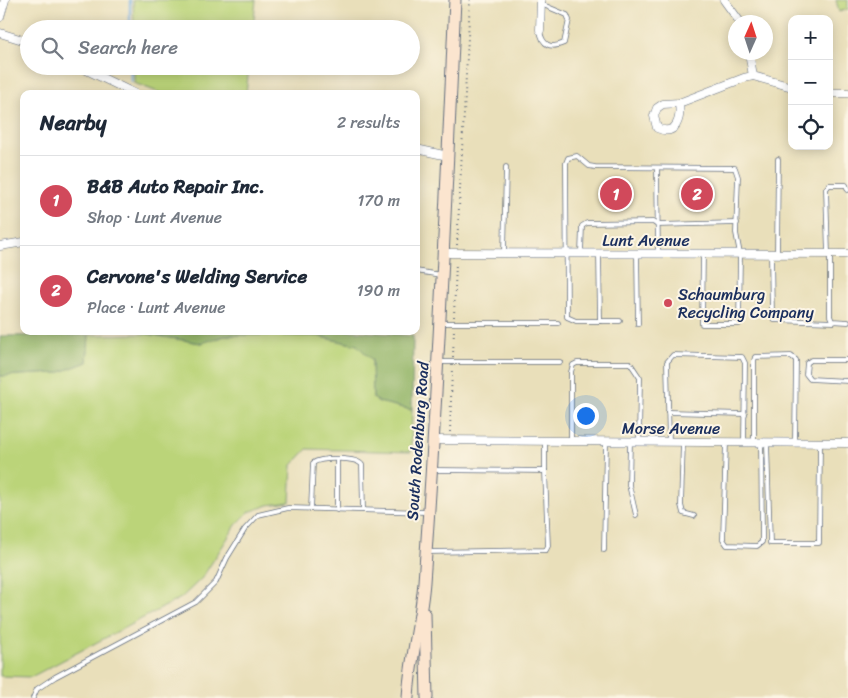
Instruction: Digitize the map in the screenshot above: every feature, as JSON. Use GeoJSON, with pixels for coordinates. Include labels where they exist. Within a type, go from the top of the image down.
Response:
{"type":"FeatureCollection","features":[{"type":"Feature","properties":{"kind":"street"},"geometry":{"type":"LineString","coordinates":[[0,17],[5,0]]}},
{"type":"Feature","properties":{"kind":"street","name":"South Rodenburg Road"},"geometry":{"type":"LineString","coordinates":[[408,698],[424,585],[432,470],[443,275],[454,0]]}},
{"type":"Feature","properties":{"kind":"street"},"geometry":{"type":"LineString","coordinates":[[724,0],[735,15]]}},
{"type":"Feature","properties":{"kind":"street"},"geometry":{"type":"LineString","coordinates":[[540,30],[541,2]]}},
{"type":"Feature","properties":{"kind":"street"},"geometry":{"type":"LineString","coordinates":[[0,33],[20,39]]}},
{"type":"Feature","properties":{"kind":"street"},"geometry":{"type":"LineString","coordinates":[[750,60],[754,76]]}},
{"type":"Feature","properties":{"kind":"street"},"geometry":{"type":"LineString","coordinates":[[97,75],[128,90]]}},
{"type":"Feature","properties":{"kind":"street"},"geometry":{"type":"LineString","coordinates":[[679,103],[754,76],[788,86]]}},
{"type":"Feature","properties":{"kind":"street"},"geometry":{"type":"LineString","coordinates":[[833,93],[848,94]]}},
{"type":"Feature","properties":{"kind":"street"},"geometry":{"type":"LineString","coordinates":[[420,150],[448,156]]}},
{"type":"Feature","properties":{"kind":"street"},"geometry":{"type":"LineString","coordinates":[[0,246],[20,243]]}},
{"type":"Feature","properties":{"kind":"street","name":"Lunt Avenue"},"geometry":{"type":"LineString","coordinates":[[444,253],[848,254]]}},
{"type":"Feature","properties":{"kind":"street","name":"Morse Avenue"},"geometry":{"type":"LineString","coordinates":[[433,440],[848,443]]}},
{"type":"Feature","properties":{"kind":"street","name":"South Rodenburg Road"},"geometry":{"type":"LineString","coordinates":[[424,585],[427,698]]}},
{"type":"Feature","properties":{"kind":"lane"},"geometry":{"type":"LineString","coordinates":[[540,30],[541,39],[546,45],[555,47],[564,43],[569,20],[567,15],[541,2]]}},
{"type":"Feature","properties":{"kind":"lane"},"geometry":{"type":"LineString","coordinates":[[620,321],[576,321],[567,317],[565,253],[566,163],[568,158],[577,156],[588,166],[596,167],[735,168],[738,176],[736,234],[740,254],[739,324],[702,324],[703,254]]}},
{"type":"Feature","properties":{"kind":"lane"},"geometry":{"type":"LineString","coordinates":[[778,159],[772,316],[774,320],[848,322]]}},
{"type":"Feature","properties":{"kind":"lane"},"geometry":{"type":"LineString","coordinates":[[504,253],[506,167]]}},
{"type":"Feature","properties":{"kind":"lane"},"geometry":{"type":"LineString","coordinates":[[658,168],[658,253]]}},
{"type":"Feature","properties":{"kind":"lane"},"geometry":{"type":"LineString","coordinates":[[834,322],[830,316],[826,189],[828,185],[846,185],[848,190]]}},
{"type":"Feature","properties":{"kind":"lane"},"geometry":{"type":"LineString","coordinates":[[581,253],[582,226],[588,223],[653,222],[657,225],[737,223]]}},
{"type":"Feature","properties":{"kind":"lane"},"geometry":{"type":"LineString","coordinates":[[599,253],[600,321]]}},
{"type":"Feature","properties":{"kind":"lane"},"geometry":{"type":"LineString","coordinates":[[637,253],[638,324]]}},
{"type":"Feature","properties":{"kind":"lane"},"geometry":{"type":"LineString","coordinates":[[420,272],[443,275]]}},
{"type":"Feature","properties":{"kind":"lane"},"geometry":{"type":"LineString","coordinates":[[440,322],[558,323]]}},
{"type":"Feature","properties":{"kind":"lane"},"geometry":{"type":"LineString","coordinates":[[669,442],[667,362],[673,355],[742,357],[745,363],[744,442]]}},
{"type":"Feature","properties":{"kind":"lane"},"geometry":{"type":"LineString","coordinates":[[795,443],[796,360],[791,356],[762,355],[755,357],[770,543],[819,544],[820,443]]}},
{"type":"Feature","properties":{"kind":"lane"},"geometry":{"type":"LineString","coordinates":[[848,360],[811,360],[807,363],[806,374],[810,379],[848,380]]}},
{"type":"Feature","properties":{"kind":"lane"},"geometry":{"type":"LineString","coordinates":[[438,362],[560,362]]}},
{"type":"Feature","properties":{"kind":"lane"},"geometry":{"type":"LineString","coordinates":[[571,441],[571,372],[573,365],[577,363],[630,363],[638,374],[640,383],[640,442]]}},
{"type":"Feature","properties":{"kind":"lane"},"geometry":{"type":"LineString","coordinates":[[668,412],[745,414]]}},
{"type":"Feature","properties":{"kind":"lane"},"geometry":{"type":"LineString","coordinates":[[426,552],[546,550],[548,546],[545,441]]}},
{"type":"Feature","properties":{"kind":"lane"},"geometry":{"type":"LineString","coordinates":[[604,550],[606,442]]}},
{"type":"Feature","properties":{"kind":"lane"},"geometry":{"type":"LineString","coordinates":[[630,442],[629,485],[636,515]]}},
{"type":"Feature","properties":{"kind":"lane"},"geometry":{"type":"LineString","coordinates":[[683,442],[681,505],[683,513],[694,516]]}},
{"type":"Feature","properties":{"kind":"lane"},"geometry":{"type":"LineString","coordinates":[[726,442],[723,539],[727,545],[757,546],[762,542],[761,442]]}},
{"type":"Feature","properties":{"kind":"lane"},"geometry":{"type":"LineString","coordinates":[[311,509],[313,463],[320,460],[337,460],[360,462],[363,510]]}},
{"type":"Feature","properties":{"kind":"lane"},"geometry":{"type":"LineString","coordinates":[[337,460],[337,510]]}},
{"type":"Feature","properties":{"kind":"lane"},"geometry":{"type":"LineString","coordinates":[[432,470],[545,471]]}},
{"type":"Feature","properties":{"kind":"lane"},"geometry":{"type":"LineString","coordinates":[[33,698],[37,689],[55,677],[196,602],[216,582],[227,558],[245,529],[258,515],[288,508],[428,512]]}},
{"type":"Feature","properties":{"kind":"path"},"geometry":{"type":"LineString","coordinates":[[450,441],[452,362],[470,0]]}},
{"type":"Feature","properties":{"kind":"green space"},"geometry":{"type":"Polygon","coordinates":[[[133,0],[256,0],[254,20],[134,20],[133,0]]]}},
{"type":"Feature","properties":{"kind":"green space"},"geometry":{"type":"Polygon","coordinates":[[[836,0],[848,0],[848,9],[839,12],[836,0]]]}},
{"type":"Feature","properties":{"kind":"green space"},"geometry":{"type":"Polygon","coordinates":[[[134,75],[248,75],[246,90],[152,90],[134,83],[134,75]]]}},
{"type":"Feature","properties":{"kind":"green space"},"geometry":{"type":"Polygon","coordinates":[[[89,335],[153,335],[201,343],[228,335],[317,336],[357,345],[372,360],[373,398],[379,402],[412,410],[411,452],[307,449],[292,465],[290,502],[268,505],[249,512],[236,525],[202,578],[181,598],[31,677],[0,676],[0,376],[58,373],[87,362],[89,335]]]}},
{"type":"Feature","properties":{"kind":"green space"},"geometry":{"type":"Polygon","coordinates":[[[89,335],[87,362],[58,373],[0,376],[0,336],[89,335]]]}},
{"type":"Feature","properties":{"kind":"green space"},"geometry":{"type":"Polygon","coordinates":[[[153,335],[228,335],[201,343],[153,335]]]}},
{"type":"Feature","properties":{"kind":"green space"},"geometry":{"type":"Polygon","coordinates":[[[228,335],[413,336],[412,410],[379,402],[373,398],[372,360],[357,345],[317,336],[228,335]]]}},
{"type":"Feature","properties":{"kind":"waterway"},"geometry":{"type":"LineString","coordinates":[[130,0],[130,20]]}},
{"type":"Feature","properties":{"kind":"waterway"},"geometry":{"type":"LineString","coordinates":[[131,75],[131,81]]}},
{"type":"Feature","properties":{"kind":"place","name":"B&B Auto Repair Inc."},"geometry":{"type":"Point","coordinates":[616,194]}},
{"type":"Feature","properties":{"kind":"place","name":"Cervone's Welding Service"},"geometry":{"type":"Point","coordinates":[697,194]}},
{"type":"Feature","properties":{"kind":"place","name":"Schaumburg Recycling Company"},"geometry":{"type":"Point","coordinates":[668,303]}}]}
